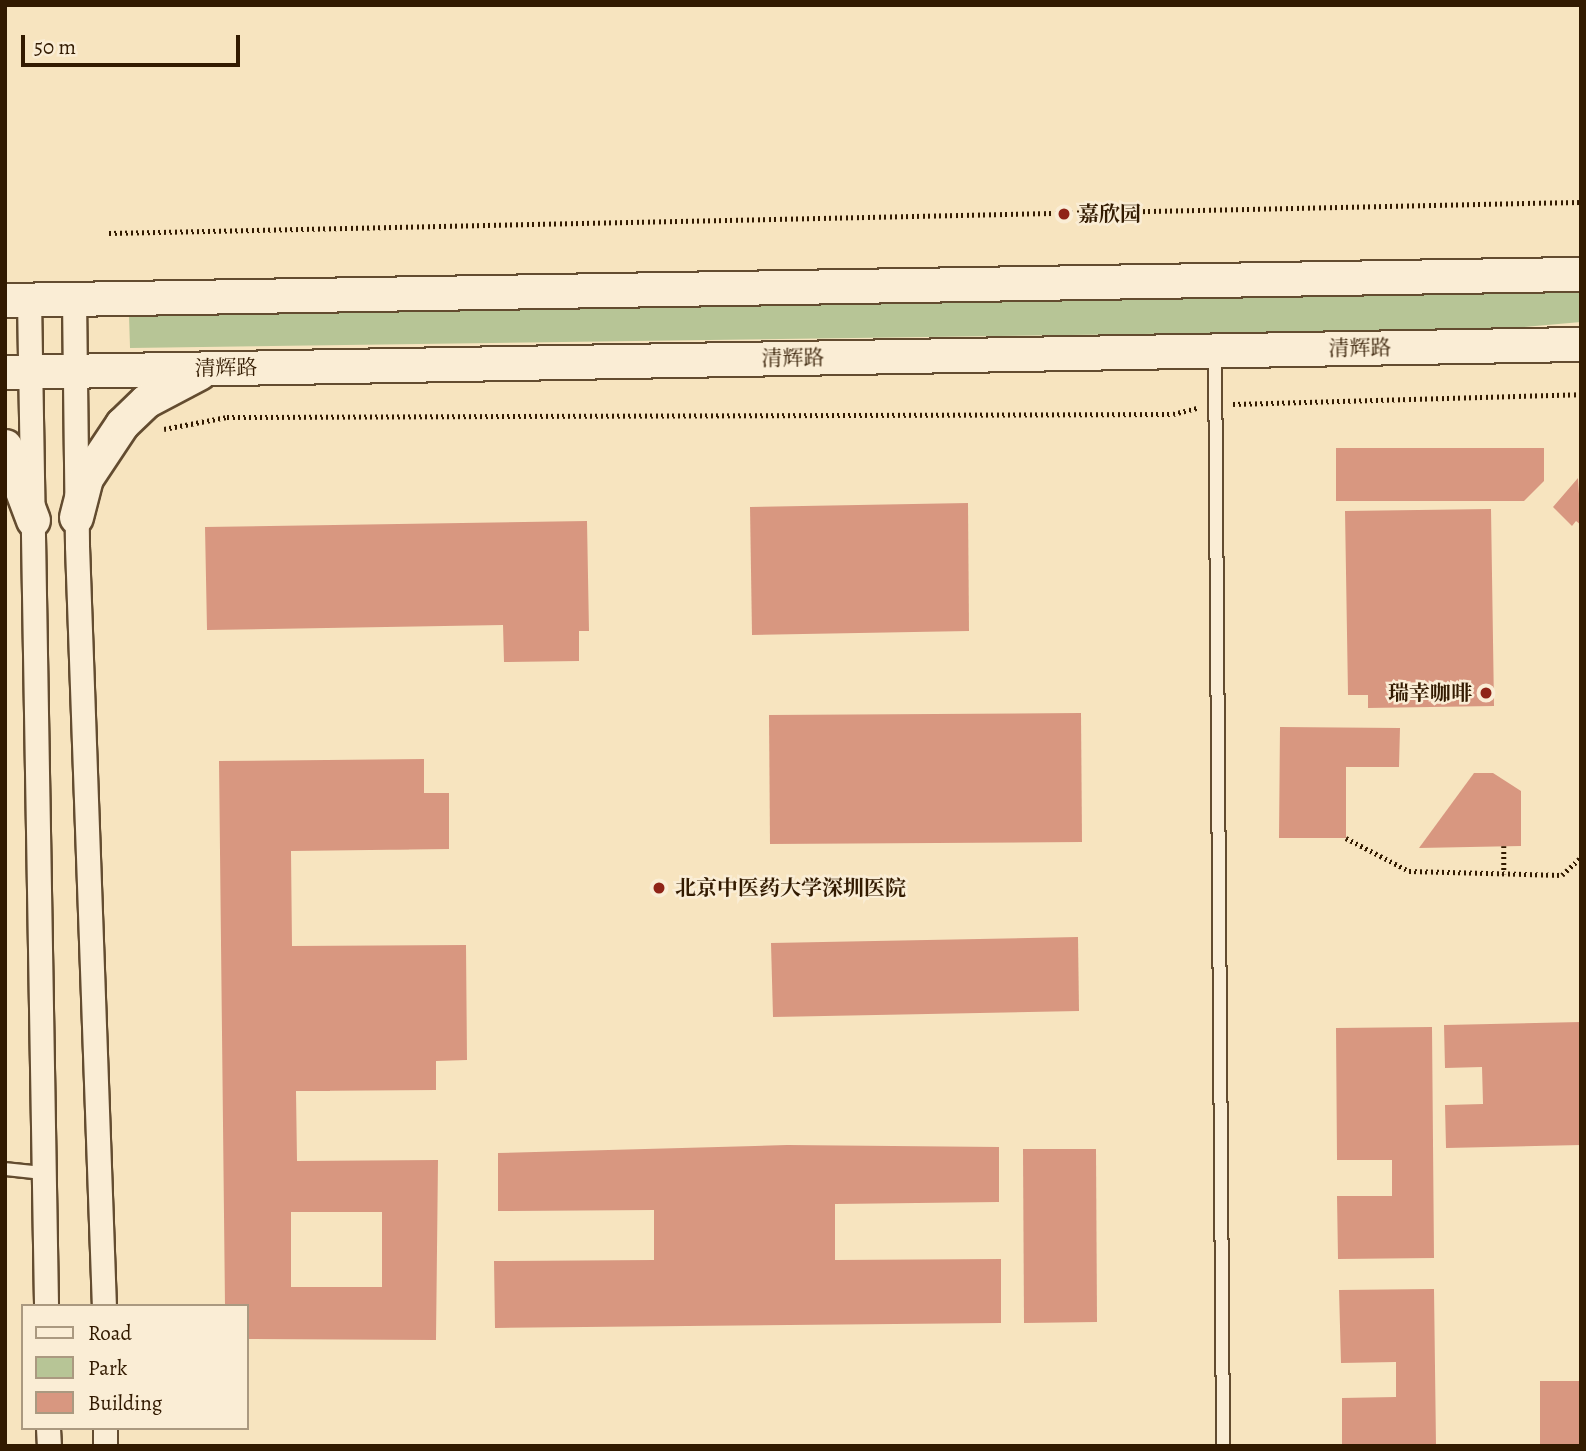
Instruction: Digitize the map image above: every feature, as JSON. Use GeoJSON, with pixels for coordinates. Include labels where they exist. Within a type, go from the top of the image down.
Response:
{"type":"FeatureCollection","features":[{"type":"Feature","properties":{"kind":"street"},"geometry":{"type":"LineString","coordinates":[[46,1304],[33,520],[17,371],[17,299],[1581,274]]}},
{"type":"Feature","properties":{"kind":"street"},"geometry":{"type":"LineString","coordinates":[[74,298],[76,517],[104,1304]]}},
{"type":"Feature","properties":{"kind":"street","name":"清辉路"},"geometry":{"type":"LineString","coordinates":[[17,371],[1581,344]]}},
{"type":"Feature","properties":{"kind":"street"},"geometry":{"type":"LineString","coordinates":[[76,517],[86,478],[122,424],[175,382],[211,368]]}},
{"type":"Feature","properties":{"kind":"street"},"geometry":{"type":"LineString","coordinates":[[5,446],[33,520]]}},
{"type":"Feature","properties":{"kind":"lane"},"geometry":{"type":"LineString","coordinates":[[1214,351],[1217,404],[1223,1446]]}},
{"type":"Feature","properties":{"kind":"lane"},"geometry":{"type":"LineString","coordinates":[[5,1169],[44,1172]]}},
{"type":"Feature","properties":{"kind":"path"},"geometry":{"type":"LineString","coordinates":[[109,233],[1581,202]]}},
{"type":"Feature","properties":{"kind":"path"},"geometry":{"type":"LineString","coordinates":[[159,430],[227,417],[1173,414],[1217,404],[1581,394]]}},
{"type":"Feature","properties":{"kind":"path"},"geometry":{"type":"LineString","coordinates":[[1346,838],[1409,871],[1562,875],[1581,857]]}},
{"type":"Feature","properties":{"kind":"path"},"geometry":{"type":"LineString","coordinates":[[1504,846],[1504,874]]}},
{"type":"Feature","properties":{"kind":"green space"},"geometry":{"type":"Polygon","coordinates":[[[1581,288],[1581,322],[1503,329],[130,348],[129,316],[1581,288]]]}},
{"type":"Feature","properties":{"kind":"building"},"geometry":{"type":"Polygon","coordinates":[[[1336,448],[1544,448],[1544,481],[1524,501],[1336,501],[1336,448]]]}},
{"type":"Feature","properties":{"kind":"building"},"geometry":{"type":"Polygon","coordinates":[[[1578,478],[1581,525],[1576,521],[1572,526],[1553,507],[1578,478]]]}},
{"type":"Feature","properties":{"kind":"building"},"geometry":{"type":"Polygon","coordinates":[[[968,503],[969,631],[752,635],[750,507],[968,503]]]}},
{"type":"Feature","properties":{"kind":"building"},"geometry":{"type":"Polygon","coordinates":[[[1491,509],[1494,706],[1368,708],[1368,695],[1348,695],[1345,511],[1491,509]]]}},
{"type":"Feature","properties":{"kind":"building"},"geometry":{"type":"Polygon","coordinates":[[[587,521],[589,631],[579,631],[579,661],[504,662],[503,625],[207,630],[205,527],[587,521]]]}},
{"type":"Feature","properties":{"kind":"building"},"geometry":{"type":"Polygon","coordinates":[[[1081,713],[1082,842],[770,844],[769,715],[1081,713]]]}},
{"type":"Feature","properties":{"kind":"building"},"geometry":{"type":"Polygon","coordinates":[[[1280,727],[1400,728],[1399,767],[1346,767],[1346,838],[1279,838],[1280,727]]]}},
{"type":"Feature","properties":{"kind":"building"},"geometry":{"type":"Polygon","coordinates":[[[424,759],[424,793],[449,793],[449,849],[291,851],[292,946],[466,945],[467,1060],[436,1061],[436,1090],[296,1091],[297,1161],[438,1160],[436,1340],[248,1339],[248,1304],[225,1304],[219,761],[424,759]],[[291,1212],[291,1287],[382,1287],[382,1212],[291,1212]]]}},
{"type":"Feature","properties":{"kind":"building"},"geometry":{"type":"Polygon","coordinates":[[[1474,773],[1493,773],[1521,791],[1521,846],[1419,848],[1474,773]]]}},
{"type":"Feature","properties":{"kind":"building"},"geometry":{"type":"Polygon","coordinates":[[[1078,937],[1079,1011],[773,1017],[771,943],[1078,937]]]}},
{"type":"Feature","properties":{"kind":"building"},"geometry":{"type":"Polygon","coordinates":[[[1581,1022],[1581,1145],[1446,1148],[1445,1105],[1483,1104],[1482,1067],[1445,1068],[1444,1025],[1581,1022]]]}},
{"type":"Feature","properties":{"kind":"building"},"geometry":{"type":"Polygon","coordinates":[[[1432,1027],[1434,1258],[1338,1259],[1337,1196],[1392,1196],[1392,1160],[1337,1160],[1336,1028],[1432,1027]]]}},
{"type":"Feature","properties":{"kind":"building"},"geometry":{"type":"Polygon","coordinates":[[[787,1145],[999,1147],[999,1202],[835,1204],[835,1260],[1001,1259],[1001,1323],[495,1328],[494,1261],[654,1260],[654,1210],[498,1211],[498,1153],[787,1145]]]}},
{"type":"Feature","properties":{"kind":"building"},"geometry":{"type":"Polygon","coordinates":[[[1023,1149],[1096,1149],[1097,1322],[1024,1323],[1023,1149]]]}},
{"type":"Feature","properties":{"kind":"building"},"geometry":{"type":"Polygon","coordinates":[[[1434,1289],[1436,1446],[1342,1446],[1342,1398],[1396,1397],[1396,1362],[1341,1363],[1339,1290],[1434,1289]]]}},
{"type":"Feature","properties":{"kind":"building"},"geometry":{"type":"Polygon","coordinates":[[[1540,1381],[1581,1381],[1581,1446],[1540,1446],[1540,1381]]]}},
{"type":"Feature","properties":{"kind":"place","name":"嘉欣园"},"geometry":{"type":"Point","coordinates":[1064,214]}},
{"type":"Feature","properties":{"kind":"place","name":"瑞幸咖啡"},"geometry":{"type":"Point","coordinates":[1486,693]}},
{"type":"Feature","properties":{"kind":"place","name":"北京中医药大学深圳医院"},"geometry":{"type":"Point","coordinates":[659,888]}}]}
